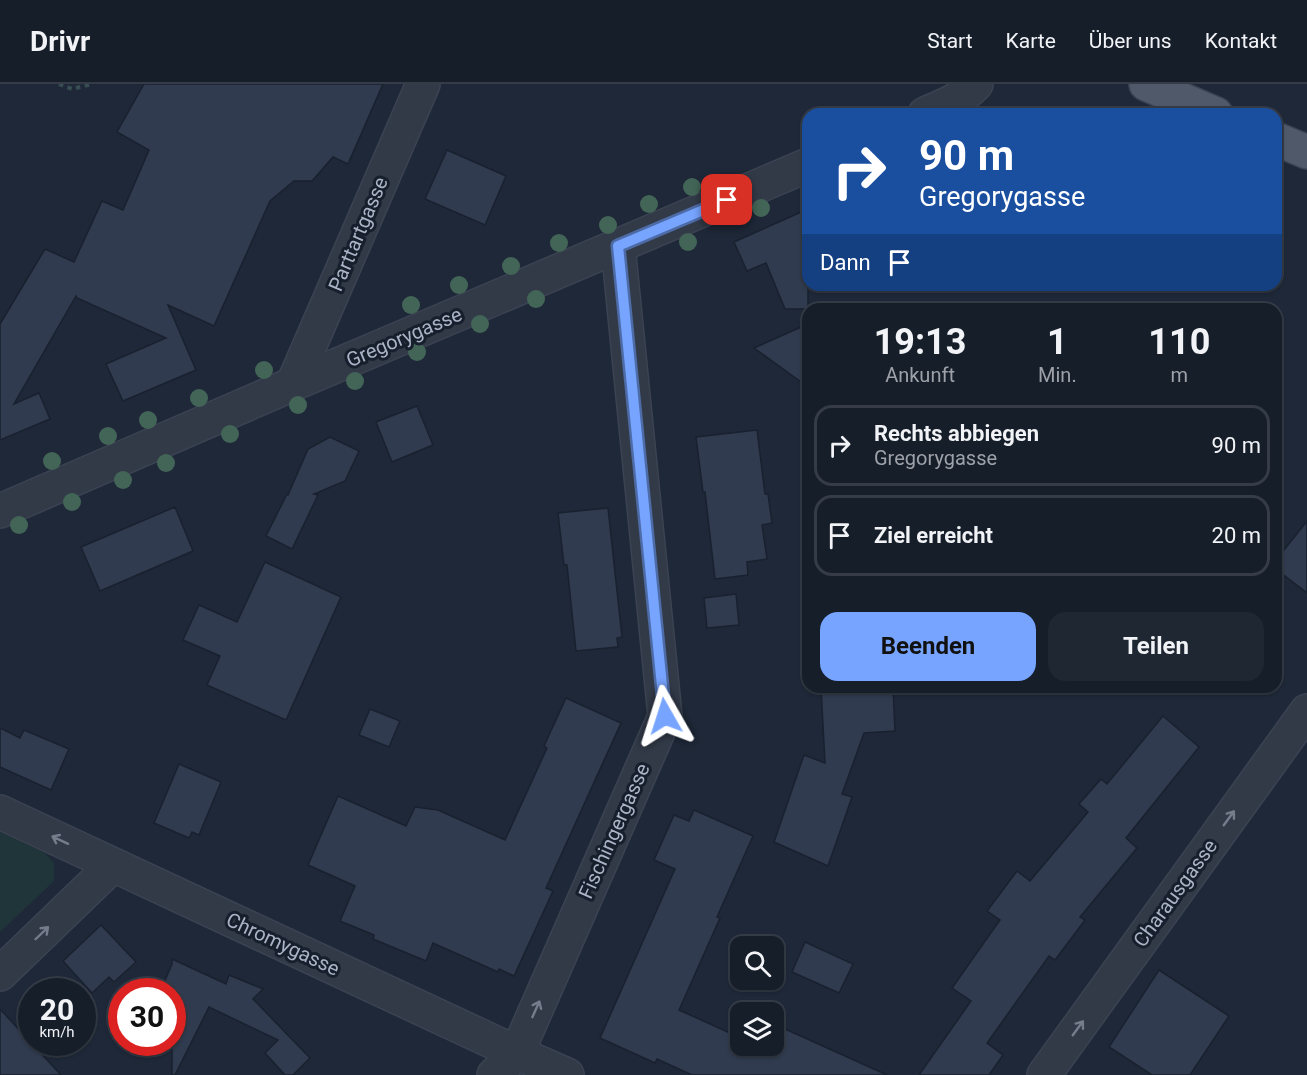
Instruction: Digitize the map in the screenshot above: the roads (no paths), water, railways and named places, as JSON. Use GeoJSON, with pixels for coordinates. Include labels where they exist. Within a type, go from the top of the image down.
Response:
{"type":"FeatureCollection","features":[{"type":"Feature","properties":{"kind":"main road"},"geometry":{"type":"LineString","coordinates":[[1146,84],[1202,108]]}},
{"type":"Feature","properties":{"kind":"main road"},"geometry":{"type":"LineString","coordinates":[[1282,142],[1307,152]]}},
{"type":"Feature","properties":{"kind":"street","name":"Parttartgasse"},"geometry":{"type":"LineString","coordinates":[[293,384],[423,84]]}},
{"type":"Feature","properties":{"kind":"street"},"geometry":{"type":"LineString","coordinates":[[940,108],[952,103],[976,84]]}},
{"type":"Feature","properties":{"kind":"street","name":"Gregorygasse"},"geometry":{"type":"LineString","coordinates":[[0,511],[802,168]]}},
{"type":"Feature","properties":{"kind":"street","name":"Fischingergasse"},"geometry":{"type":"LineString","coordinates":[[506,1064],[665,716],[618,246]]}},
{"type":"Feature","properties":{"kind":"street","name":"Charausgasse"},"geometry":{"type":"LineString","coordinates":[[1044,1075],[1307,711]]}},
{"type":"Feature","properties":{"kind":"street","name":"Chromygasse"},"geometry":{"type":"LineString","coordinates":[[0,812],[113,865],[506,1064],[567,1075]]}},
{"type":"Feature","properties":{"kind":"street"},"geometry":{"type":"LineString","coordinates":[[0,974],[113,865]]}}]}
